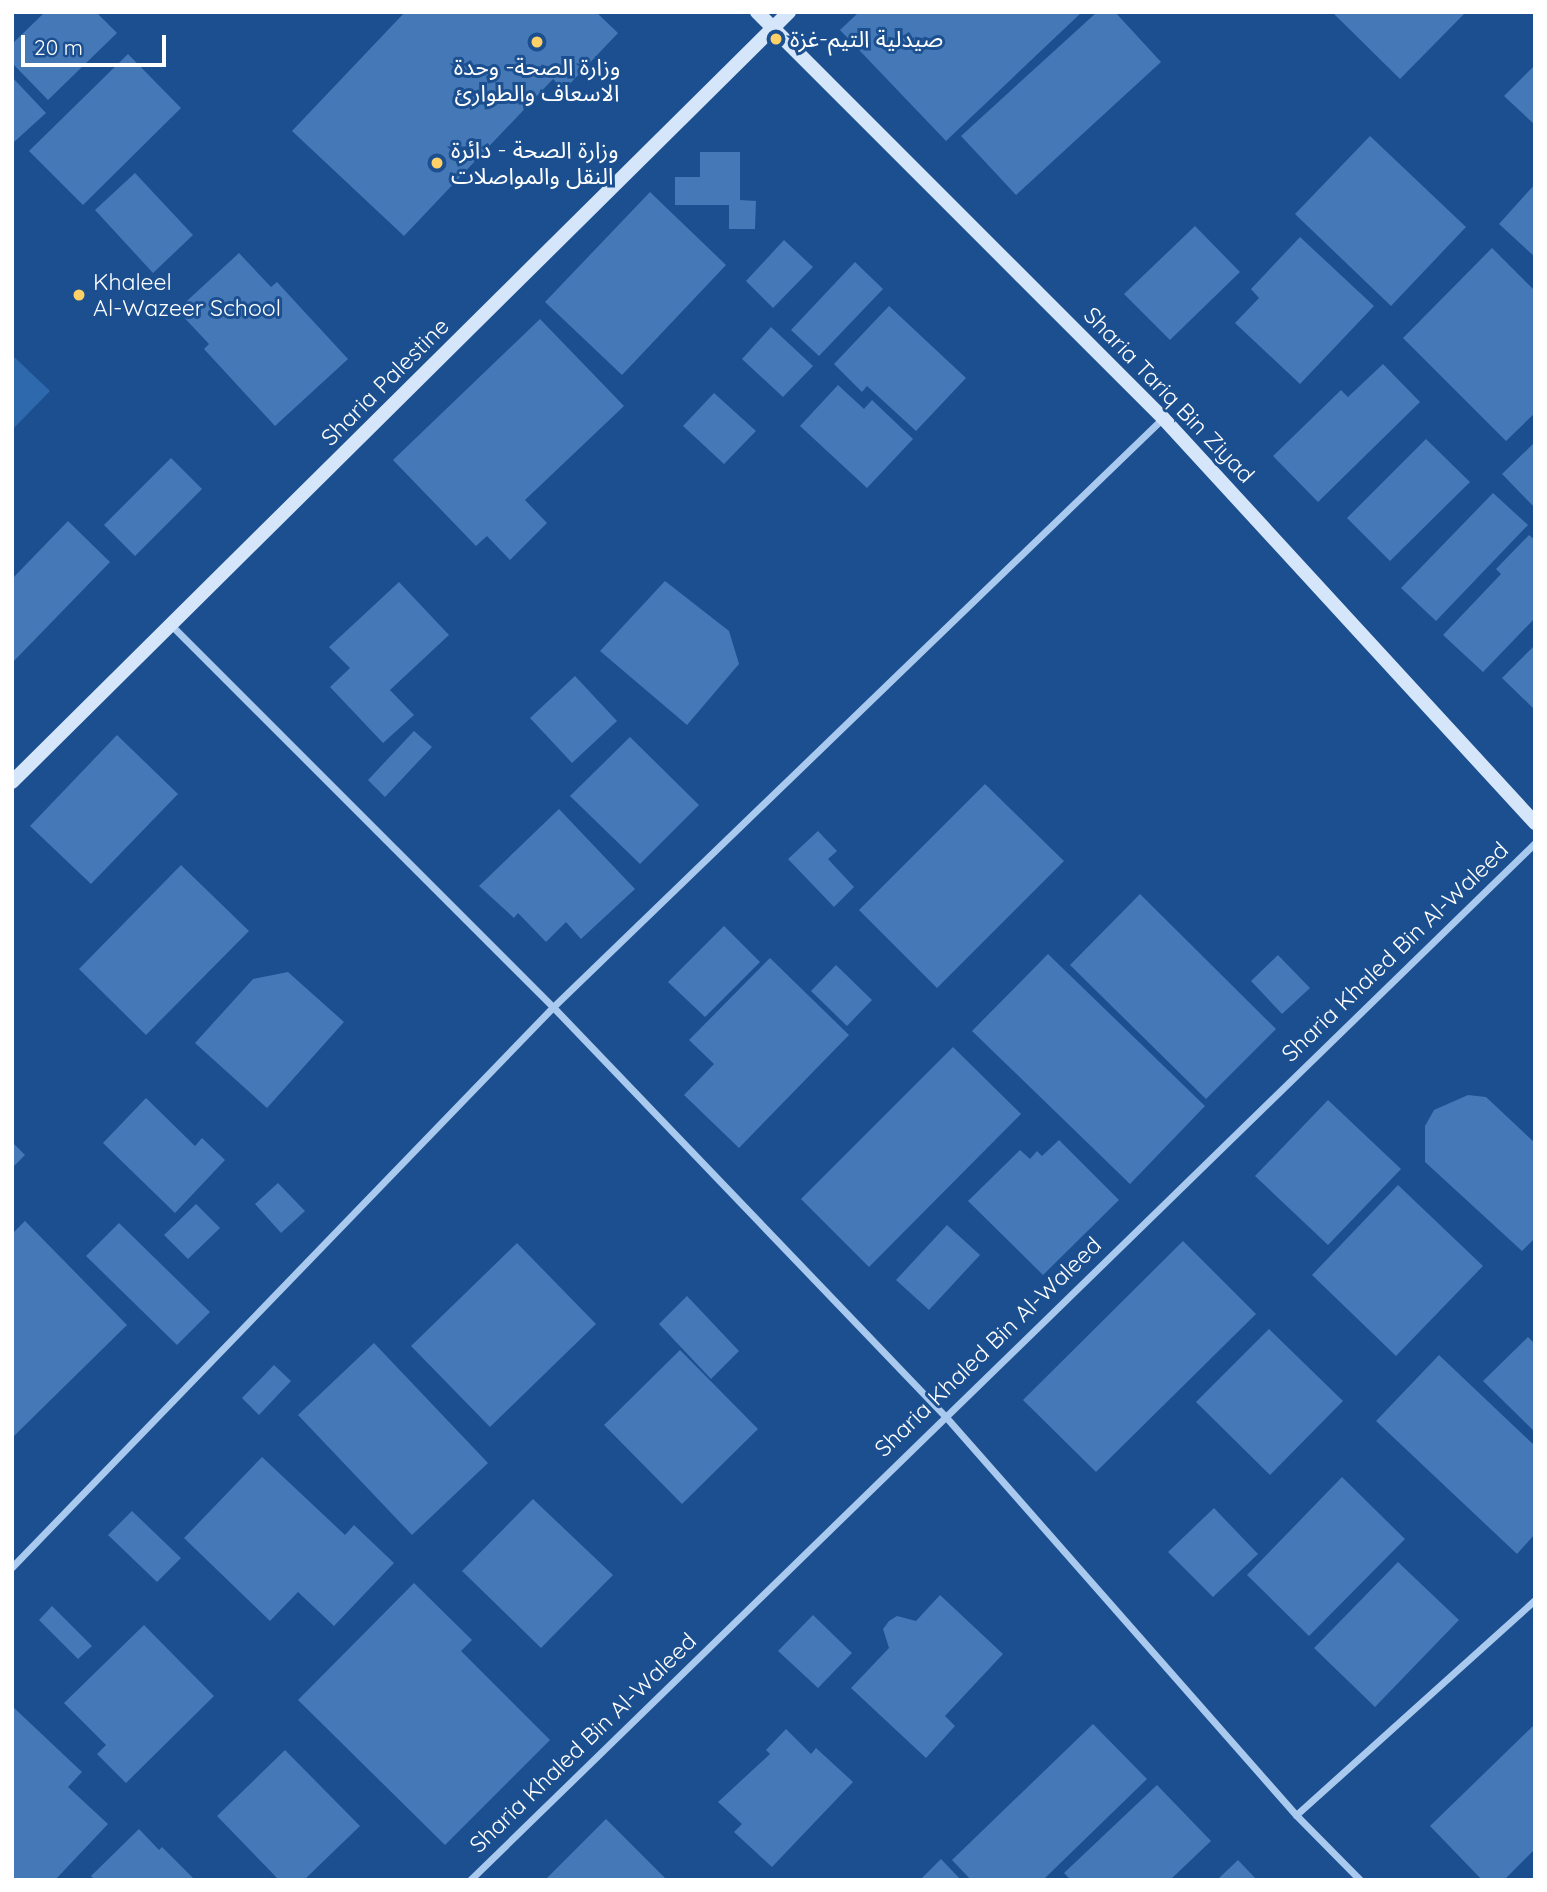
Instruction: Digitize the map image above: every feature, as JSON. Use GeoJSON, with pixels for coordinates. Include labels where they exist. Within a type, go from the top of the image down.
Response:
{"type":"FeatureCollection","features":[{"type":"Feature","properties":{"kind":"main road","name":"Sharia Tariq Bin Ziyad"},"geometry":{"type":"LineString","coordinates":[[757,12],[1163,418],[1535,823]]}},
{"type":"Feature","properties":{"kind":"main road","name":"Sharia Palestine"},"geometry":{"type":"LineString","coordinates":[[12,782],[789,12]]}},
{"type":"Feature","properties":{"kind":"street"},"geometry":{"type":"LineString","coordinates":[[12,1567],[553,1007],[1163,418]]}},
{"type":"Feature","properties":{"kind":"street"},"geometry":{"type":"LineString","coordinates":[[172,626],[553,1007],[945,1416],[1296,1815],[1360,1880]]}},
{"type":"Feature","properties":{"kind":"street","name":"Sharia Khaled Bin Al-Waleed"},"geometry":{"type":"LineString","coordinates":[[471,1880],[1535,843]]}},
{"type":"Feature","properties":{"kind":"street"},"geometry":{"type":"LineString","coordinates":[[1296,1815],[1535,1600]]}},
{"type":"Feature","properties":{"kind":"shaded area"},"geometry":{"type":"Polygon","coordinates":[[[12,355],[50,391],[12,430],[12,355]]]}},
{"type":"Feature","properties":{"kind":"building"},"geometry":{"type":"Polygon","coordinates":[[[45,12],[96,12],[117,33],[48,100],[12,63],[12,44],[45,12]]]}},
{"type":"Feature","properties":{"kind":"building"},"geometry":{"type":"Polygon","coordinates":[[[405,12],[596,12],[618,33],[564,90],[553,79],[404,236],[292,131],[405,12]]]}},
{"type":"Feature","properties":{"kind":"building"},"geometry":{"type":"Polygon","coordinates":[[[859,12],[1082,12],[946,141],[840,30],[859,12]]]}},
{"type":"Feature","properties":{"kind":"building"},"geometry":{"type":"Polygon","coordinates":[[[1097,12],[1115,12],[1161,62],[1016,195],[961,136],[1097,12]]]}},
{"type":"Feature","properties":{"kind":"building"},"geometry":{"type":"Polygon","coordinates":[[[1332,12],[1466,12],[1400,79],[1332,12]]]}},
{"type":"Feature","properties":{"kind":"building"},"geometry":{"type":"Polygon","coordinates":[[[128,54],[181,108],[83,205],[29,151],[128,54]]]}},
{"type":"Feature","properties":{"kind":"building"},"geometry":{"type":"Polygon","coordinates":[[[1535,65],[1535,125],[1504,96],[1535,65]]]}},
{"type":"Feature","properties":{"kind":"building"},"geometry":{"type":"Polygon","coordinates":[[[12,77],[46,113],[14,142],[12,140],[12,77]]]}},
{"type":"Feature","properties":{"kind":"building"},"geometry":{"type":"Polygon","coordinates":[[[1370,136],[1466,227],[1391,306],[1295,214],[1370,136]]]}},
{"type":"Feature","properties":{"kind":"building"},"geometry":{"type":"Polygon","coordinates":[[[700,152],[740,152],[740,200],[756,201],[755,229],[729,229],[729,205],[675,205],[675,177],[700,177],[700,152]]]}},
{"type":"Feature","properties":{"kind":"building"},"geometry":{"type":"Polygon","coordinates":[[[135,173],[193,235],[153,273],[95,210],[135,173]]]}},
{"type":"Feature","properties":{"kind":"building"},"geometry":{"type":"Polygon","coordinates":[[[1535,184],[1535,257],[1499,224],[1535,184]]]}},
{"type":"Feature","properties":{"kind":"building"},"geometry":{"type":"Polygon","coordinates":[[[650,192],[726,265],[622,375],[545,302],[650,192]]]}},
{"type":"Feature","properties":{"kind":"building"},"geometry":{"type":"Polygon","coordinates":[[[1195,226],[1240,272],[1170,340],[1124,294],[1195,226]]]}},
{"type":"Feature","properties":{"kind":"building"},"geometry":{"type":"Polygon","coordinates":[[[1300,237],[1374,306],[1300,384],[1235,323],[1259,298],[1251,289],[1300,237]]]}},
{"type":"Feature","properties":{"kind":"building"},"geometry":{"type":"Polygon","coordinates":[[[784,240],[813,267],[773,308],[746,281],[784,240]]]}},
{"type":"Feature","properties":{"kind":"building"},"geometry":{"type":"Polygon","coordinates":[[[1492,248],[1535,291],[1535,413],[1506,441],[1403,338],[1492,248]]]}},
{"type":"Feature","properties":{"kind":"building"},"geometry":{"type":"Polygon","coordinates":[[[239,253],[271,287],[277,282],[348,359],[275,426],[204,349],[209,344],[177,310],[239,253]]]}},
{"type":"Feature","properties":{"kind":"building"},"geometry":{"type":"Polygon","coordinates":[[[855,262],[883,289],[819,356],[791,330],[855,262]]]}},
{"type":"Feature","properties":{"kind":"building"},"geometry":{"type":"Polygon","coordinates":[[[889,306],[966,378],[916,431],[867,386],[862,392],[834,364],[889,306]]]}},
{"type":"Feature","properties":{"kind":"building"},"geometry":{"type":"Polygon","coordinates":[[[540,319],[624,406],[525,500],[547,523],[510,560],[487,536],[476,546],[393,460],[540,319]]]}},
{"type":"Feature","properties":{"kind":"building"},"geometry":{"type":"Polygon","coordinates":[[[771,327],[813,366],[783,397],[742,359],[771,327]]]}},
{"type":"Feature","properties":{"kind":"building"},"geometry":{"type":"Polygon","coordinates":[[[1383,364],[1420,402],[1318,502],[1273,456],[1341,390],[1348,397],[1383,364]]]}},
{"type":"Feature","properties":{"kind":"building"},"geometry":{"type":"Polygon","coordinates":[[[838,385],[864,409],[872,400],[913,439],[867,488],[800,426],[838,385]]]}},
{"type":"Feature","properties":{"kind":"building"},"geometry":{"type":"Polygon","coordinates":[[[714,393],[756,431],[724,464],[683,426],[714,393]]]}},
{"type":"Feature","properties":{"kind":"building"},"geometry":{"type":"Polygon","coordinates":[[[1426,439],[1470,482],[1390,561],[1347,518],[1426,439]]]}},
{"type":"Feature","properties":{"kind":"building"},"geometry":{"type":"Polygon","coordinates":[[[1535,442],[1535,508],[1502,474],[1535,442]]]}},
{"type":"Feature","properties":{"kind":"building"},"geometry":{"type":"Polygon","coordinates":[[[171,458],[202,489],[135,556],[104,525],[171,458]]]}},
{"type":"Feature","properties":{"kind":"building"},"geometry":{"type":"Polygon","coordinates":[[[1493,493],[1528,525],[1436,621],[1401,588],[1493,493]]]}},
{"type":"Feature","properties":{"kind":"building"},"geometry":{"type":"Polygon","coordinates":[[[68,521],[110,562],[12,663],[12,579],[68,521]]]}},
{"type":"Feature","properties":{"kind":"building"},"geometry":{"type":"Polygon","coordinates":[[[1529,535],[1535,540],[1535,618],[1483,672],[1443,635],[1501,574],[1496,569],[1529,535]]]}},
{"type":"Feature","properties":{"kind":"building"},"geometry":{"type":"Polygon","coordinates":[[[665,581],[729,631],[739,664],[687,725],[600,651],[665,581]]]}},
{"type":"Feature","properties":{"kind":"building"},"geometry":{"type":"Polygon","coordinates":[[[399,582],[449,635],[390,690],[414,715],[383,743],[330,687],[350,668],[329,647],[399,582]]]}},
{"type":"Feature","properties":{"kind":"building"},"geometry":{"type":"Polygon","coordinates":[[[1535,645],[1535,710],[1502,678],[1535,645]]]}},
{"type":"Feature","properties":{"kind":"building"},"geometry":{"type":"Polygon","coordinates":[[[575,676],[617,721],[572,763],[530,718],[575,676]]]}},
{"type":"Feature","properties":{"kind":"building"},"geometry":{"type":"Polygon","coordinates":[[[414,731],[432,747],[385,797],[368,780],[414,731]]]}},
{"type":"Feature","properties":{"kind":"building"},"geometry":{"type":"Polygon","coordinates":[[[117,735],[178,794],[91,884],[30,826],[117,735]]]}},
{"type":"Feature","properties":{"kind":"building"},"geometry":{"type":"Polygon","coordinates":[[[630,737],[699,805],[640,864],[570,796],[630,737]]]}},
{"type":"Feature","properties":{"kind":"building"},"geometry":{"type":"Polygon","coordinates":[[[985,784],[1064,861],[937,988],[859,910],[985,784]]]}},
{"type":"Feature","properties":{"kind":"building"},"geometry":{"type":"Polygon","coordinates":[[[559,809],[635,889],[581,939],[566,922],[546,942],[518,913],[514,918],[479,886],[559,809]]]}},
{"type":"Feature","properties":{"kind":"building"},"geometry":{"type":"Polygon","coordinates":[[[818,831],[837,851],[828,859],[854,887],[834,907],[788,859],[818,831]]]}},
{"type":"Feature","properties":{"kind":"building"},"geometry":{"type":"Polygon","coordinates":[[[181,865],[249,931],[146,1035],[79,969],[181,865]]]}},
{"type":"Feature","properties":{"kind":"building"},"geometry":{"type":"Polygon","coordinates":[[[1140,894],[1276,1029],[1206,1099],[1070,965],[1140,894]]]}},
{"type":"Feature","properties":{"kind":"building"},"geometry":{"type":"Polygon","coordinates":[[[724,926],[760,962],[705,1017],[668,982],[724,926]]]}},
{"type":"Feature","properties":{"kind":"building"},"geometry":{"type":"Polygon","coordinates":[[[1048,954],[1205,1106],[1130,1184],[972,1031],[1048,954]]]}},
{"type":"Feature","properties":{"kind":"building"},"geometry":{"type":"Polygon","coordinates":[[[1278,955],[1310,988],[1282,1014],[1251,981],[1278,955]]]}},
{"type":"Feature","properties":{"kind":"building"},"geometry":{"type":"Polygon","coordinates":[[[770,958],[849,1035],[739,1148],[684,1095],[714,1064],[689,1040],[770,958]]]}},
{"type":"Feature","properties":{"kind":"building"},"geometry":{"type":"Polygon","coordinates":[[[836,965],[872,1000],[847,1026],[811,991],[836,965]]]}},
{"type":"Feature","properties":{"kind":"building"},"geometry":{"type":"Polygon","coordinates":[[[288,972],[344,1022],[267,1108],[195,1043],[253,979],[288,972]]]}},
{"type":"Feature","properties":{"kind":"building"},"geometry":{"type":"Polygon","coordinates":[[[953,1047],[1021,1114],[869,1267],[801,1199],[953,1047]]]}},
{"type":"Feature","properties":{"kind":"building"},"geometry":{"type":"Polygon","coordinates":[[[1468,1095],[1486,1097],[1535,1143],[1535,1238],[1522,1251],[1425,1162],[1425,1126],[1434,1110],[1468,1095]]]}},
{"type":"Feature","properties":{"kind":"building"},"geometry":{"type":"Polygon","coordinates":[[[146,1098],[195,1146],[202,1138],[225,1160],[175,1213],[103,1143],[146,1098]]]}},
{"type":"Feature","properties":{"kind":"building"},"geometry":{"type":"Polygon","coordinates":[[[1328,1100],[1401,1169],[1328,1245],[1255,1176],[1328,1100]]]}},
{"type":"Feature","properties":{"kind":"building"},"geometry":{"type":"Polygon","coordinates":[[[1059,1140],[1119,1200],[1043,1275],[968,1201],[1020,1150],[1030,1159],[1037,1151],[1042,1156],[1059,1140]]]}},
{"type":"Feature","properties":{"kind":"building"},"geometry":{"type":"Polygon","coordinates":[[[12,1142],[25,1155],[12,1168],[12,1142]]]}},
{"type":"Feature","properties":{"kind":"building"},"geometry":{"type":"Polygon","coordinates":[[[278,1183],[305,1211],[281,1233],[255,1204],[278,1183]]]}},
{"type":"Feature","properties":{"kind":"building"},"geometry":{"type":"Polygon","coordinates":[[[1398,1185],[1483,1266],[1396,1356],[1312,1275],[1398,1185]]]}},
{"type":"Feature","properties":{"kind":"building"},"geometry":{"type":"Polygon","coordinates":[[[196,1204],[220,1228],[188,1259],[164,1235],[196,1204]]]}},
{"type":"Feature","properties":{"kind":"building"},"geometry":{"type":"Polygon","coordinates":[[[25,1221],[127,1325],[14,1436],[12,1234],[25,1221]]]}},
{"type":"Feature","properties":{"kind":"building"},"geometry":{"type":"Polygon","coordinates":[[[119,1223],[210,1312],[177,1345],[86,1256],[119,1223]]]}},
{"type":"Feature","properties":{"kind":"building"},"geometry":{"type":"Polygon","coordinates":[[[947,1225],[980,1255],[929,1310],[896,1280],[947,1225]]]}},
{"type":"Feature","properties":{"kind":"building"},"geometry":{"type":"Polygon","coordinates":[[[1183,1241],[1256,1314],[1096,1472],[1023,1400],[1183,1241]]]}},
{"type":"Feature","properties":{"kind":"building"},"geometry":{"type":"Polygon","coordinates":[[[517,1243],[596,1324],[490,1427],[411,1346],[517,1243]]]}},
{"type":"Feature","properties":{"kind":"building"},"geometry":{"type":"Polygon","coordinates":[[[687,1296],[739,1351],[711,1379],[659,1324],[687,1296]]]}},
{"type":"Feature","properties":{"kind":"building"},"geometry":{"type":"Polygon","coordinates":[[[1269,1329],[1343,1401],[1270,1475],[1196,1402],[1269,1329]]]}},
{"type":"Feature","properties":{"kind":"building"},"geometry":{"type":"Polygon","coordinates":[[[1528,1337],[1535,1344],[1535,1432],[1483,1381],[1528,1337]]]}},
{"type":"Feature","properties":{"kind":"building"},"geometry":{"type":"Polygon","coordinates":[[[374,1343],[488,1463],[412,1535],[298,1415],[374,1343]]]}},
{"type":"Feature","properties":{"kind":"building"},"geometry":{"type":"Polygon","coordinates":[[[680,1350],[758,1429],[682,1504],[604,1425],[680,1350]]]}},
{"type":"Feature","properties":{"kind":"building"},"geometry":{"type":"Polygon","coordinates":[[[1439,1355],[1535,1446],[1535,1534],[1517,1554],[1376,1421],[1439,1355]]]}},
{"type":"Feature","properties":{"kind":"building"},"geometry":{"type":"Polygon","coordinates":[[[274,1365],[291,1381],[259,1415],[242,1398],[274,1365]]]}},
{"type":"Feature","properties":{"kind":"building"},"geometry":{"type":"Polygon","coordinates":[[[262,1457],[345,1535],[354,1525],[394,1563],[334,1626],[298,1592],[270,1621],[184,1538],[262,1457]]]}},
{"type":"Feature","properties":{"kind":"building"},"geometry":{"type":"Polygon","coordinates":[[[1342,1477],[1405,1539],[1309,1636],[1247,1575],[1342,1477]]]}},
{"type":"Feature","properties":{"kind":"building"},"geometry":{"type":"Polygon","coordinates":[[[533,1499],[613,1575],[541,1648],[462,1571],[533,1499]]]}},
{"type":"Feature","properties":{"kind":"building"},"geometry":{"type":"Polygon","coordinates":[[[1214,1508],[1258,1554],[1213,1597],[1168,1552],[1214,1508]]]}},
{"type":"Feature","properties":{"kind":"building"},"geometry":{"type":"Polygon","coordinates":[[[132,1511],[181,1558],[157,1582],[108,1535],[132,1511]]]}},
{"type":"Feature","properties":{"kind":"building"},"geometry":{"type":"Polygon","coordinates":[[[1398,1562],[1459,1620],[1375,1707],[1314,1648],[1398,1562]]]}},
{"type":"Feature","properties":{"kind":"building"},"geometry":{"type":"Polygon","coordinates":[[[414,1583],[472,1640],[461,1651],[550,1740],[445,1845],[298,1700],[414,1583]]]}},
{"type":"Feature","properties":{"kind":"building"},"geometry":{"type":"Polygon","coordinates":[[[940,1595],[1003,1654],[945,1716],[955,1726],[926,1758],[851,1688],[889,1648],[883,1629],[889,1621],[897,1616],[916,1621],[940,1595]]]}},
{"type":"Feature","properties":{"kind":"building"},"geometry":{"type":"Polygon","coordinates":[[[52,1606],[92,1646],[78,1659],[39,1620],[52,1606]]]}},
{"type":"Feature","properties":{"kind":"building"},"geometry":{"type":"Polygon","coordinates":[[[813,1615],[852,1653],[818,1688],[778,1651],[813,1615]]]}},
{"type":"Feature","properties":{"kind":"building"},"geometry":{"type":"Polygon","coordinates":[[[144,1625],[214,1696],[126,1783],[97,1754],[106,1745],[64,1703],[144,1625]]]}},
{"type":"Feature","properties":{"kind":"building"},"geometry":{"type":"Polygon","coordinates":[[[12,1706],[82,1772],[68,1787],[108,1824],[55,1880],[12,1879],[12,1706]]]}},
{"type":"Feature","properties":{"kind":"building"},"geometry":{"type":"Polygon","coordinates":[[[1093,1724],[1147,1779],[1043,1880],[971,1880],[952,1860],[1093,1724]]]}},
{"type":"Feature","properties":{"kind":"building"},"geometry":{"type":"Polygon","coordinates":[[[1535,1724],[1535,1849],[1504,1880],[1482,1880],[1430,1826],[1535,1724]]]}},
{"type":"Feature","properties":{"kind":"building"},"geometry":{"type":"Polygon","coordinates":[[[786,1729],[811,1754],[816,1748],[853,1782],[772,1867],[734,1832],[742,1824],[718,1802],[770,1754],[766,1750],[786,1729]]]}},
{"type":"Feature","properties":{"kind":"building"},"geometry":{"type":"Polygon","coordinates":[[[285,1750],[360,1826],[304,1880],[279,1880],[217,1816],[285,1750]]]}},
{"type":"Feature","properties":{"kind":"building"},"geometry":{"type":"Polygon","coordinates":[[[1157,1785],[1211,1841],[1170,1880],[1071,1880],[1064,1873],[1157,1785]]]}},
{"type":"Feature","properties":{"kind":"building"},"geometry":{"type":"Polygon","coordinates":[[[606,1819],[667,1880],[545,1880],[606,1819]]]}},
{"type":"Feature","properties":{"kind":"building"},"geometry":{"type":"Polygon","coordinates":[[[139,1829],[159,1850],[162,1847],[195,1880],[95,1880],[91,1876],[139,1829]]]}},
{"type":"Feature","properties":{"kind":"building"},"geometry":{"type":"Polygon","coordinates":[[[941,1859],[961,1880],[920,1880],[941,1859]]]}},
{"type":"Feature","properties":{"kind":"building"},"geometry":{"type":"Polygon","coordinates":[[[1238,1860],[1257,1880],[1217,1880],[1238,1860]]]}},
{"type":"Feature","properties":{"kind":"place","name":"صيدلية التيم-غزة"},"geometry":{"type":"Point","coordinates":[776,39]}},
{"type":"Feature","properties":{"kind":"place","name":"وزارة الصحة- وحدة الاسعاف والطوارئ"},"geometry":{"type":"Point","coordinates":[537,42]}},
{"type":"Feature","properties":{"kind":"place","name":"وزارة الصحة - دائرة النقل والمواصلات"},"geometry":{"type":"Point","coordinates":[437,163]}},
{"type":"Feature","properties":{"kind":"place","name":"Khaleel Al-Wazeer School"},"geometry":{"type":"Point","coordinates":[79,295]}}]}
